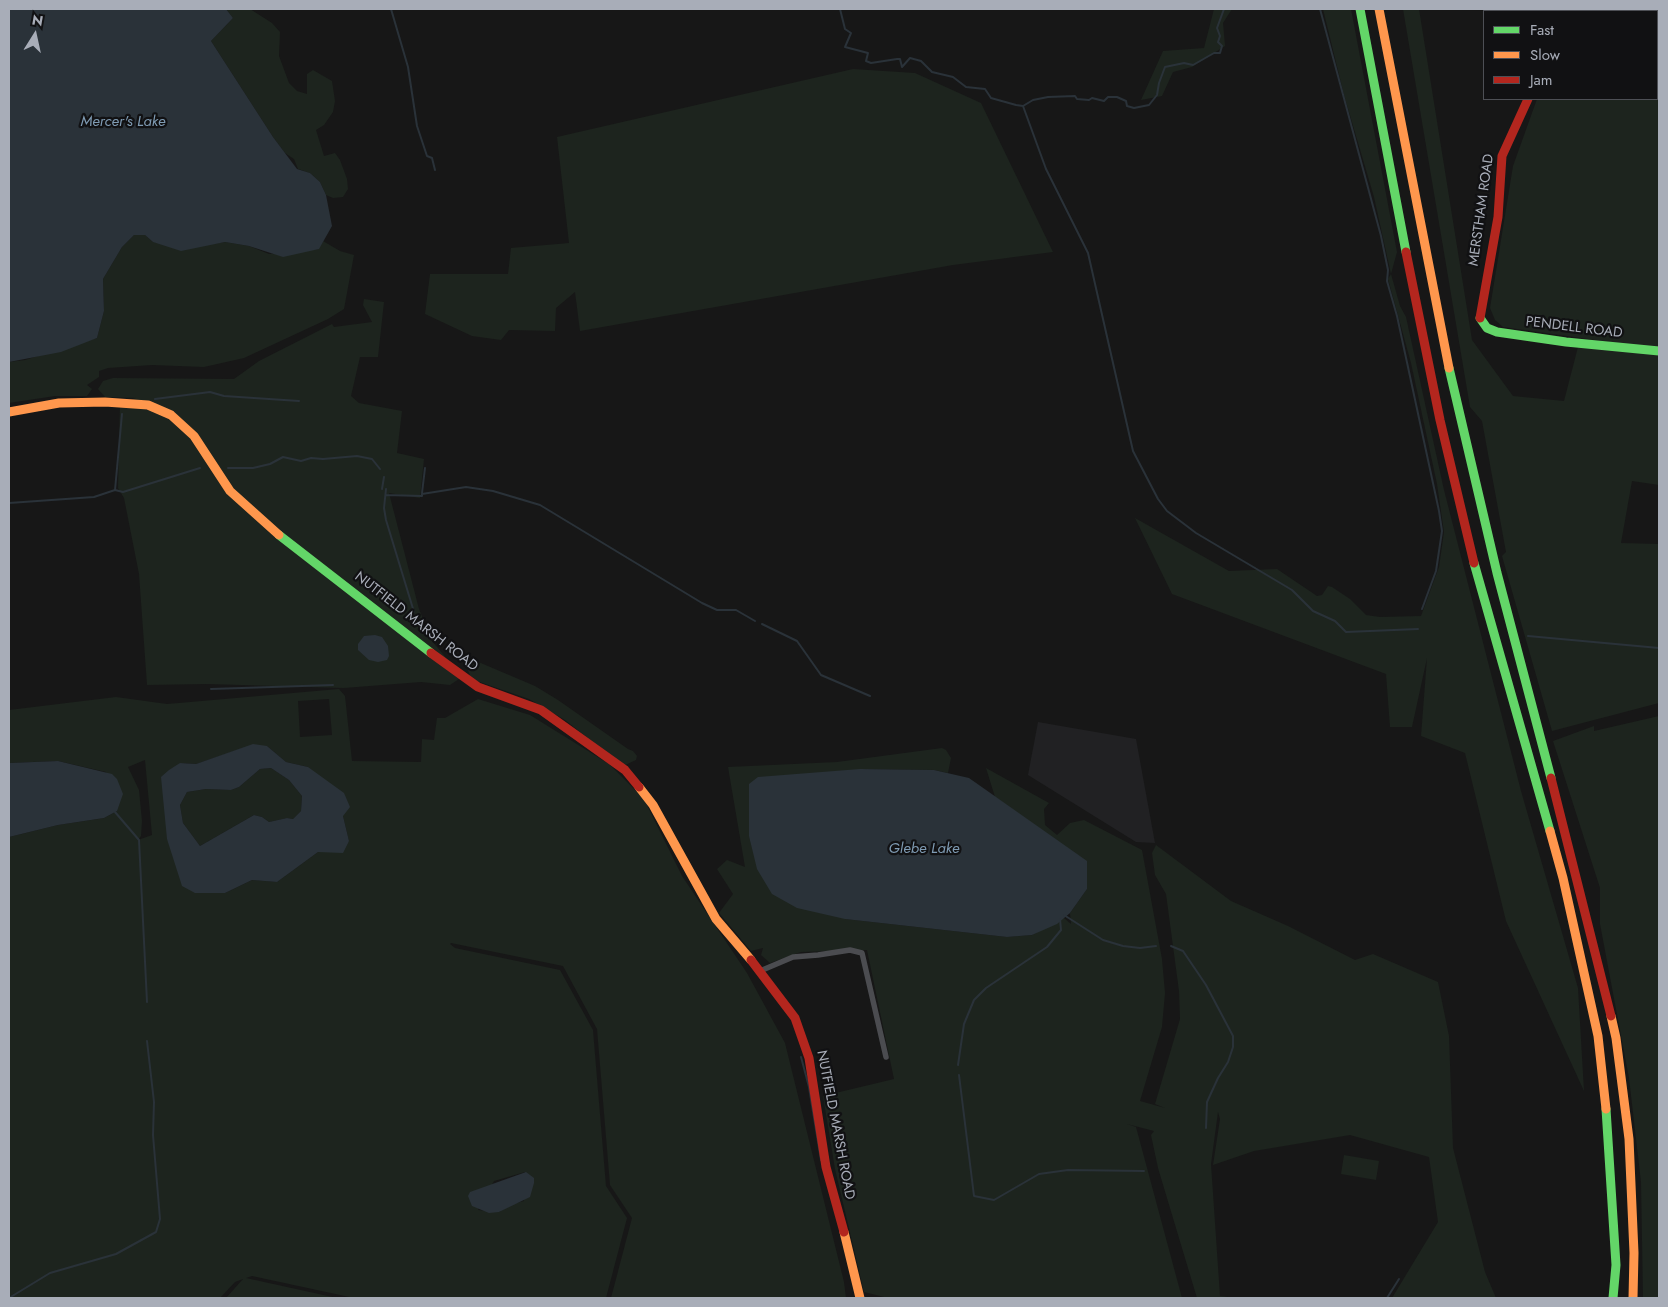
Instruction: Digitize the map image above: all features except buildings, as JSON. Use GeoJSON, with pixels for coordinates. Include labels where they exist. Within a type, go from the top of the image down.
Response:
{"type":"FeatureCollection","features":[{"type":"Feature","properties":{"kind":"main road"},"geometry":{"type":"LineString","coordinates":[[1360,9],[1396,203],[1438,410],[1478,578],[1563,878],[1598,1036],[1610,1150],[1616,1264],[1614,1298]]}},
{"type":"Feature","properties":{"kind":"main road"},"geometry":{"type":"LineString","coordinates":[[1379,9],[1445,351],[1497,573],[1574,863],[1616,1038],[1629,1139],[1634,1253],[1633,1298]]}},
{"type":"Feature","properties":{"kind":"main road","name":"MERSTHAM ROAD"},"geometry":{"type":"LineString","coordinates":[[1487,328],[1480,318],[1498,217],[1502,156],[1528,100]]}},
{"type":"Feature","properties":{"kind":"main road","name":"PENDELL ROAD"},"geometry":{"type":"LineString","coordinates":[[1487,328],[1497,332],[1566,342],[1659,352]]}},
{"type":"Feature","properties":{"kind":"main road","name":"NUTFIELD MARSH ROAD"},"geometry":{"type":"LineString","coordinates":[[9,412],[59,403],[105,402],[148,405],[180,420],[194,436],[230,491],[262,522],[462,677],[478,687],[521,701],[540,710],[625,770],[653,805],[716,918],[760,971],[795,1018],[809,1058],[822,1130],[826,1167],[860,1298]]}},
{"type":"Feature","properties":{"kind":"street"},"geometry":{"type":"LineString","coordinates":[[760,971],[793,957],[818,956],[850,950],[862,953],[886,1057]]}},
{"type":"Feature","properties":{"kind":"shaded area"},"geometry":{"type":"Polygon","coordinates":[[[226,9],[250,9],[272,23],[280,32],[279,56],[289,83],[297,91],[307,94],[307,74],[313,70],[332,81],[335,101],[333,112],[324,125],[316,130],[324,156],[335,153],[340,160],[347,179],[348,189],[343,197],[333,198],[326,195],[320,182],[310,173],[298,169],[294,159],[285,153],[273,137],[211,41],[233,18],[226,9]]]}},
{"type":"Feature","properties":{"kind":"shaded area"},"geometry":{"type":"Polygon","coordinates":[[[1214,9],[1232,9],[1223,23],[1225,46],[1192,67],[1173,72],[1162,96],[1141,100],[1163,51],[1204,48],[1214,9]]]}},
{"type":"Feature","properties":{"kind":"shaded area"},"geometry":{"type":"Polygon","coordinates":[[[1323,9],[1351,9],[1397,252],[1391,274],[1374,197],[1344,95],[1323,9]]]}},
{"type":"Feature","properties":{"kind":"shaded area"},"geometry":{"type":"Polygon","coordinates":[[[1403,9],[1419,9],[1472,340],[1513,396],[1564,401],[1578,347],[1659,354],[1659,485],[1632,481],[1621,543],[1659,544],[1659,703],[1552,731],[1502,556],[1506,552],[1482,421],[1470,407],[1403,9]]]}},
{"type":"Feature","properties":{"kind":"shaded area"},"geometry":{"type":"Polygon","coordinates":[[[1659,9],[1659,349],[1503,327],[1495,320],[1490,308],[1513,166],[1537,100],[1658,100],[1658,10],[1551,10],[1659,9]]]}},
{"type":"Feature","properties":{"kind":"shaded area"},"geometry":{"type":"Polygon","coordinates":[[[853,69],[915,73],[981,103],[1053,252],[953,265],[580,331],[575,292],[556,308],[555,331],[509,330],[501,340],[472,336],[425,314],[430,274],[508,274],[511,248],[569,243],[557,137],[853,69]]]}},
{"type":"Feature","properties":{"kind":"shaded area"},"geometry":{"type":"Polygon","coordinates":[[[134,235],[145,235],[153,242],[205,245],[225,242],[249,246],[269,254],[318,249],[323,241],[340,251],[354,255],[344,309],[328,319],[244,358],[204,367],[152,365],[108,368],[99,371],[99,377],[87,385],[92,389],[87,396],[55,396],[9,403],[9,362],[25,360],[97,338],[104,311],[103,279],[122,247],[134,235]]]}},
{"type":"Feature","properties":{"kind":"shaded area"},"geometry":{"type":"Polygon","coordinates":[[[1391,274],[1400,306],[1406,317],[1444,490],[1521,791],[1578,988],[1584,1091],[1506,921],[1465,753],[1421,736],[1427,658],[1412,727],[1390,727],[1386,674],[1172,594],[1135,518],[1229,571],[1277,569],[1317,596],[1322,595],[1328,586],[1332,587],[1350,599],[1366,615],[1380,617],[1421,616],[1439,567],[1444,532],[1437,484],[1411,363],[1388,279],[1391,274]]]}},
{"type":"Feature","properties":{"kind":"shaded area"},"geometry":{"type":"Polygon","coordinates":[[[364,299],[384,302],[378,357],[360,357],[351,396],[359,403],[402,411],[397,453],[424,459],[420,498],[389,493],[419,609],[432,641],[462,677],[450,685],[421,682],[344,688],[207,684],[147,685],[139,574],[124,498],[118,488],[120,403],[136,398],[105,397],[98,389],[103,381],[113,378],[234,379],[259,361],[332,324],[334,327],[372,322],[363,305],[364,299]]]}},
{"type":"Feature","properties":{"kind":"shaded area"},"geometry":{"type":"Polygon","coordinates":[[[469,658],[535,686],[558,700],[633,751],[637,756],[636,760],[623,766],[565,720],[529,699],[471,679],[465,661],[469,658]]]}},
{"type":"Feature","properties":{"kind":"shaded area"},"geometry":{"type":"Polygon","coordinates":[[[339,689],[345,696],[352,761],[421,762],[422,739],[434,740],[437,718],[445,718],[478,699],[530,715],[609,764],[644,799],[682,876],[747,973],[785,1043],[844,1282],[846,1298],[611,1298],[632,1218],[610,1185],[597,1029],[563,966],[451,943],[455,948],[560,970],[593,1030],[606,1186],[627,1218],[606,1298],[354,1298],[252,1276],[246,1278],[337,1298],[226,1298],[243,1279],[235,1282],[220,1298],[9,1298],[9,837],[58,825],[104,818],[117,811],[106,772],[58,761],[9,763],[9,710],[116,697],[167,704],[339,689]],[[329,699],[298,701],[300,737],[332,735],[329,699]],[[267,746],[247,747],[196,764],[180,763],[167,839],[225,893],[252,880],[277,882],[318,852],[328,852],[349,841],[343,816],[308,767],[286,762],[267,746]],[[145,760],[128,767],[139,790],[142,821],[141,836],[138,840],[152,835],[145,760]],[[525,1172],[494,1181],[478,1210],[499,1212],[512,1204],[524,1201],[525,1172]]]}},
{"type":"Feature","properties":{"kind":"shaded area"},"geometry":{"type":"Polygon","coordinates":[[[1659,716],[1659,1298],[1643,1298],[1641,1182],[1629,1078],[1600,924],[1600,888],[1553,741],[1594,726],[1594,731],[1659,716]]]}},
{"type":"Feature","properties":{"kind":"shaded area"},"geometry":{"type":"Polygon","coordinates":[[[1038,722],[1136,739],[1155,843],[1136,842],[1028,775],[1038,722]]]}},
{"type":"Feature","properties":{"kind":"shaded area"},"geometry":{"type":"Polygon","coordinates":[[[942,748],[946,750],[951,758],[948,773],[934,770],[860,769],[845,919],[1007,937],[1032,935],[1064,918],[1071,924],[1070,913],[1087,889],[1087,862],[995,797],[986,768],[1049,803],[1044,809],[1045,825],[1057,835],[1070,823],[1084,820],[1142,850],[1162,959],[1165,993],[1162,1027],[1140,1101],[1165,1108],[1155,1104],[1180,1019],[1179,991],[1166,894],[1155,875],[1152,853],[1156,845],[1231,901],[1288,926],[1355,960],[1373,954],[1438,982],[1449,1036],[1453,1148],[1485,1272],[1496,1298],[1392,1298],[1438,1222],[1429,1157],[1350,1135],[1254,1151],[1213,1165],[1220,1119],[1218,1112],[1211,1164],[1220,1296],[1236,1298],[1197,1298],[1158,1168],[1151,1135],[1154,1131],[1127,1124],[1136,1127],[1182,1298],[888,1298],[864,1292],[835,1169],[823,1096],[894,1079],[867,950],[801,952],[770,963],[761,955],[763,948],[751,951],[719,913],[733,894],[717,869],[727,860],[745,867],[728,767],[837,762],[942,748]]]}},
{"type":"Feature","properties":{"kind":"shaded area"},"geometry":{"type":"Polygon","coordinates":[[[271,768],[289,780],[302,796],[301,811],[293,819],[287,818],[269,822],[262,817],[254,815],[200,846],[183,823],[180,805],[187,792],[206,789],[231,790],[239,787],[260,769],[271,768]]]}},
{"type":"Feature","properties":{"kind":"shaded area"},"geometry":{"type":"Polygon","coordinates":[[[1344,1155],[1379,1161],[1376,1180],[1341,1174],[1344,1155]]]}},
{"type":"Feature","properties":{"kind":"water","name":"Mercer's Lake"},"geometry":{"type":"Polygon","coordinates":[[[9,9],[226,9],[233,18],[211,41],[273,137],[297,169],[310,173],[320,182],[326,195],[332,226],[319,249],[283,257],[249,246],[225,242],[181,251],[153,242],[145,235],[134,235],[122,247],[103,279],[104,311],[97,338],[61,352],[9,362],[9,9]]]}},
{"type":"Feature","properties":{"kind":"water"},"geometry":{"type":"Polygon","coordinates":[[[375,635],[382,637],[388,646],[389,656],[387,660],[378,662],[369,660],[358,650],[358,644],[364,636],[375,635]]]}},
{"type":"Feature","properties":{"kind":"water"},"geometry":{"type":"Polygon","coordinates":[[[253,744],[267,746],[286,762],[308,767],[344,793],[350,807],[343,816],[349,841],[343,853],[318,852],[277,882],[252,880],[225,893],[195,893],[182,886],[167,839],[161,777],[180,763],[196,764],[253,744]],[[271,768],[260,769],[239,787],[231,790],[206,789],[187,792],[180,805],[183,823],[200,846],[254,815],[262,817],[269,822],[287,818],[293,819],[301,811],[302,796],[289,780],[271,768]]]}},
{"type":"Feature","properties":{"kind":"water"},"geometry":{"type":"Polygon","coordinates":[[[58,761],[112,774],[117,779],[123,794],[117,811],[104,818],[58,825],[9,837],[9,763],[58,761]]]}},
{"type":"Feature","properties":{"kind":"water","name":"Glebe Lake"},"geometry":{"type":"Polygon","coordinates":[[[860,769],[934,770],[969,778],[1087,861],[1087,889],[1070,913],[1057,924],[1032,935],[1007,937],[845,919],[797,908],[772,894],[757,869],[749,836],[749,784],[758,777],[860,769]]]}},
{"type":"Feature","properties":{"kind":"water"},"geometry":{"type":"Polygon","coordinates":[[[526,1172],[534,1178],[530,1197],[499,1212],[489,1213],[472,1206],[468,1196],[470,1192],[526,1172]]]}},
{"type":"Feature","properties":{"kind":"waterway"},"geometry":{"type":"LineString","coordinates":[[391,9],[408,67],[417,126],[427,156],[432,158],[435,170]]}},
{"type":"Feature","properties":{"kind":"waterway"},"geometry":{"type":"LineString","coordinates":[[840,9],[845,29],[851,33],[845,47],[868,53],[866,61],[871,63],[900,59],[902,67],[910,58],[921,61],[932,72],[953,77],[966,87],[985,89],[991,98],[1016,105],[1023,106],[1033,100],[1048,97],[1075,96],[1077,99],[1089,100],[1092,98],[1104,101],[1108,97],[1117,97],[1126,101],[1127,106],[1134,108],[1149,105],[1157,95],[1165,67],[1184,63],[1193,65],[1214,53],[1220,53],[1222,46],[1218,42],[1220,36],[1217,28],[1224,9]]}},
{"type":"Feature","properties":{"kind":"waterway"},"geometry":{"type":"LineString","coordinates":[[1320,9],[1381,236],[1388,270],[1387,281],[1397,316],[1439,511],[1442,531],[1436,571],[1422,609]]}},
{"type":"Feature","properties":{"kind":"waterway"},"geometry":{"type":"LineString","coordinates":[[1023,106],[1046,169],[1088,253],[1133,451],[1158,499],[1167,511],[1196,533],[1292,590],[1313,611],[1335,621],[1346,632],[1418,629]]}},
{"type":"Feature","properties":{"kind":"waterway"},"geometry":{"type":"LineString","coordinates":[[155,399],[210,392],[224,396],[299,401]]}},
{"type":"Feature","properties":{"kind":"waterway"},"geometry":{"type":"LineString","coordinates":[[115,490],[122,414]]}},
{"type":"Feature","properties":{"kind":"waterway"},"geometry":{"type":"LineString","coordinates":[[228,468],[253,468],[270,464],[283,457],[301,461],[311,458],[323,459],[357,456],[372,459],[380,469]]}},
{"type":"Feature","properties":{"kind":"waterway"},"geometry":{"type":"LineString","coordinates":[[9,503],[94,497],[115,490],[123,492],[200,468]]}},
{"type":"Feature","properties":{"kind":"waterway"},"geometry":{"type":"LineString","coordinates":[[422,493],[425,468]]}},
{"type":"Feature","properties":{"kind":"waterway"},"geometry":{"type":"LineString","coordinates":[[382,489],[384,477]]}},
{"type":"Feature","properties":{"kind":"waterway"},"geometry":{"type":"LineString","coordinates":[[386,495],[422,496],[422,494],[466,487],[493,491],[540,505],[702,603],[717,610],[736,610],[755,621]]}},
{"type":"Feature","properties":{"kind":"waterway"},"geometry":{"type":"LineString","coordinates":[[386,489],[384,508],[386,520],[414,612]]}},
{"type":"Feature","properties":{"kind":"waterway"},"geometry":{"type":"LineString","coordinates":[[762,624],[797,641],[821,675],[870,696]]}},
{"type":"Feature","properties":{"kind":"waterway"},"geometry":{"type":"LineString","coordinates":[[1528,636],[1659,648]]}},
{"type":"Feature","properties":{"kind":"waterway"},"geometry":{"type":"LineString","coordinates":[[211,689],[333,685]]}},
{"type":"Feature","properties":{"kind":"waterway"},"geometry":{"type":"LineString","coordinates":[[115,812],[139,840],[147,1002]]}},
{"type":"Feature","properties":{"kind":"waterway"},"geometry":{"type":"LineString","coordinates":[[1064,915],[1103,940],[1123,946],[1140,948],[1156,946]]}},
{"type":"Feature","properties":{"kind":"waterway"},"geometry":{"type":"LineString","coordinates":[[958,1065],[964,1024],[974,1000],[986,988],[1047,947],[1061,930],[1060,919]]}},
{"type":"Feature","properties":{"kind":"waterway"},"geometry":{"type":"LineString","coordinates":[[1171,946],[1183,951],[1206,985],[1233,1036],[1233,1047],[1228,1062],[1207,1102],[1206,1128]]}},
{"type":"Feature","properties":{"kind":"waterway"},"geometry":{"type":"LineString","coordinates":[[9,1298],[50,1273],[116,1254],[156,1232],[160,1219],[153,1135],[154,1102],[147,1041]]}},
{"type":"Feature","properties":{"kind":"waterway"},"geometry":{"type":"LineString","coordinates":[[801,1057],[809,1087],[821,1160]]}},
{"type":"Feature","properties":{"kind":"waterway"},"geometry":{"type":"LineString","coordinates":[[959,1075],[974,1196],[994,1200],[1039,1174],[1068,1170],[1144,1171]]}},
{"type":"Feature","properties":{"kind":"waterway"},"geometry":{"type":"LineString","coordinates":[[1387,1298],[1399,1279]]}},
{"type":"Feature","properties":{"kind":"traffic: fast"},"geometry":{"type":"LineString","coordinates":[[1360,9],[1406,252]]}},
{"type":"Feature","properties":{"kind":"traffic: fast"},"geometry":{"type":"LineString","coordinates":[[1480,318],[1487,328],[1497,332],[1566,342],[1659,351]]}},
{"type":"Feature","properties":{"kind":"traffic: fast"},"geometry":{"type":"LineString","coordinates":[[1449,368],[1497,573],[1551,778]]}},
{"type":"Feature","properties":{"kind":"traffic: fast"},"geometry":{"type":"LineString","coordinates":[[279,535],[431,653]]}},
{"type":"Feature","properties":{"kind":"traffic: fast"},"geometry":{"type":"LineString","coordinates":[[1474,563],[1550,831]]}},
{"type":"Feature","properties":{"kind":"traffic: fast"},"geometry":{"type":"LineString","coordinates":[[1606,1109],[1616,1265],[1613,1298]]}},
{"type":"Feature","properties":{"kind":"traffic: slow"},"geometry":{"type":"LineString","coordinates":[[1379,9],[1449,368]]}},
{"type":"Feature","properties":{"kind":"traffic: slow"},"geometry":{"type":"LineString","coordinates":[[9,412],[59,403],[105,402],[148,405],[171,415],[194,436],[230,491],[279,535]]}},
{"type":"Feature","properties":{"kind":"traffic: slow"},"geometry":{"type":"LineString","coordinates":[[639,787],[653,805],[716,919],[751,960]]}},
{"type":"Feature","properties":{"kind":"traffic: slow"},"geometry":{"type":"LineString","coordinates":[[1550,831],[1563,878],[1598,1036],[1606,1109]]}},
{"type":"Feature","properties":{"kind":"traffic: slow"},"geometry":{"type":"LineString","coordinates":[[1611,1016],[1616,1038],[1629,1139],[1634,1253],[1633,1298]]}},
{"type":"Feature","properties":{"kind":"traffic: slow"},"geometry":{"type":"LineString","coordinates":[[844,1232],[860,1298]]}},
{"type":"Feature","properties":{"kind":"traffic: jam"},"geometry":{"type":"LineString","coordinates":[[1480,318],[1498,217],[1502,156],[1528,100]]}},
{"type":"Feature","properties":{"kind":"traffic: jam"},"geometry":{"type":"LineString","coordinates":[[1406,252],[1440,420],[1474,563]]}},
{"type":"Feature","properties":{"kind":"traffic: jam"},"geometry":{"type":"LineString","coordinates":[[431,653],[478,687],[541,710],[625,770],[639,787]]}},
{"type":"Feature","properties":{"kind":"traffic: jam"},"geometry":{"type":"LineString","coordinates":[[1551,778],[1611,1016]]}},
{"type":"Feature","properties":{"kind":"traffic: jam"},"geometry":{"type":"LineString","coordinates":[[751,960],[795,1018],[809,1058],[826,1167],[844,1232]]}}]}
